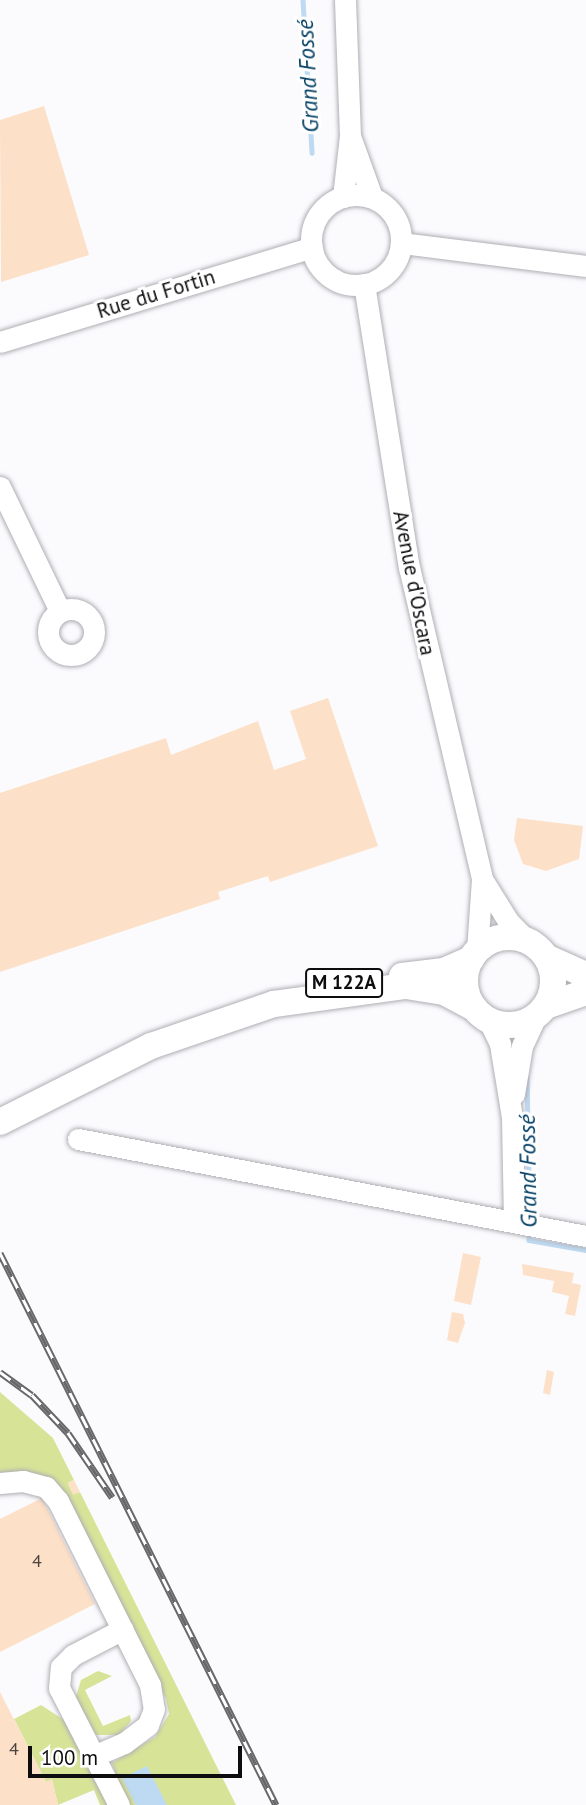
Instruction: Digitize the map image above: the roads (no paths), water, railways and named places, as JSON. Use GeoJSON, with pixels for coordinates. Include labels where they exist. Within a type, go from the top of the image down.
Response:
{"type":"FeatureCollection","features":[{"type":"Feature","properties":{"kind":"main road"},"geometry":{"type":"LineString","coordinates":[[586,975],[537,949],[500,938],[474,954],[465,988],[481,1013],[515,1025],[586,992]]}},
{"type":"Feature","properties":{"kind":"main road"},"geometry":{"type":"LineString","coordinates":[[537,949],[553,983],[541,1011]]}},
{"type":"Feature","properties":{"kind":"main road","name":"M 122A"},"geometry":{"type":"LineString","coordinates":[[0,1114],[138,1043],[329,985],[444,971],[474,954]]}},
{"type":"Feature","properties":{"kind":"main road","name":"M 122A"},"geometry":{"type":"LineString","coordinates":[[0,1122],[151,1046],[220,1016],[297,999],[396,986],[444,992],[481,1013]]}},
{"type":"Feature","properties":{"kind":"street"},"geometry":{"type":"LineString","coordinates":[[343,197],[350,136],[345,0]]}},
{"type":"Feature","properties":{"kind":"street"},"geometry":{"type":"LineString","coordinates":[[350,136],[372,197],[394,216],[401,243],[390,270],[364,284],[340,282],[328,276],[312,247],[313,227],[319,213],[343,197],[372,197]]}},
{"type":"Feature","properties":{"kind":"street"},"geometry":{"type":"LineString","coordinates":[[401,243],[586,266]]}},
{"type":"Feature","properties":{"kind":"street","name":"Rue du Fortin"},"geometry":{"type":"LineString","coordinates":[[0,342],[312,247]]}},
{"type":"Feature","properties":{"kind":"street","name":"Avenue d'Oscara"},"geometry":{"type":"LineString","coordinates":[[364,284],[409,567],[482,879],[513,928],[537,949]]}},
{"type":"Feature","properties":{"kind":"street"},"geometry":{"type":"LineString","coordinates":[[0,487],[60,611]]}},
{"type":"Feature","properties":{"kind":"street","name":"Avenue d'Oscara"},"geometry":{"type":"LineString","coordinates":[[474,954],[482,879]]}},
{"type":"Feature","properties":{"kind":"street"},"geometry":{"type":"LineString","coordinates":[[512,1117],[522,1046],[541,1011]]}},
{"type":"Feature","properties":{"kind":"street"},"geometry":{"type":"LineString","coordinates":[[481,1013],[499,1044],[512,1117],[514,1221]]}},
{"type":"Feature","properties":{"kind":"street"},"geometry":{"type":"LineString","coordinates":[[78,1139],[586,1236]]}},
{"type":"Feature","properties":{"kind":"street"},"geometry":{"type":"LineString","coordinates":[[0,1483],[23,1481],[46,1487],[58,1501],[150,1685],[154,1709],[148,1725],[124,1743],[96,1755]]}},
{"type":"Feature","properties":{"kind":"street"},"geometry":{"type":"LineString","coordinates":[[119,1805],[96,1755],[59,1688],[61,1667],[73,1655],[123,1629]]}},
{"type":"Feature","properties":{"kind":"water"},"geometry":{"type":"Polygon","coordinates":[[[147,1766],[167,1805],[136,1805],[122,1778],[147,1766]]]}},
{"type":"Feature","properties":{"kind":"waterway","name":"Grand Fossé"},"geometry":{"type":"LineString","coordinates":[[303,0],[312,153]]}},
{"type":"Feature","properties":{"kind":"waterway","name":"Grand Fossé"},"geometry":{"type":"LineString","coordinates":[[527,1078],[530,1220]]}},
{"type":"Feature","properties":{"kind":"waterway","name":"Grand Fossé"},"geometry":{"type":"LineString","coordinates":[[529,1232],[529,1240],[586,1250]]}},
{"type":"Feature","properties":{"kind":"railway"},"geometry":{"type":"LineString","coordinates":[[0,1253],[276,1805]]}},
{"type":"Feature","properties":{"kind":"railway"},"geometry":{"type":"LineString","coordinates":[[0,1372],[32,1395],[68,1433],[112,1497]]}}]}
